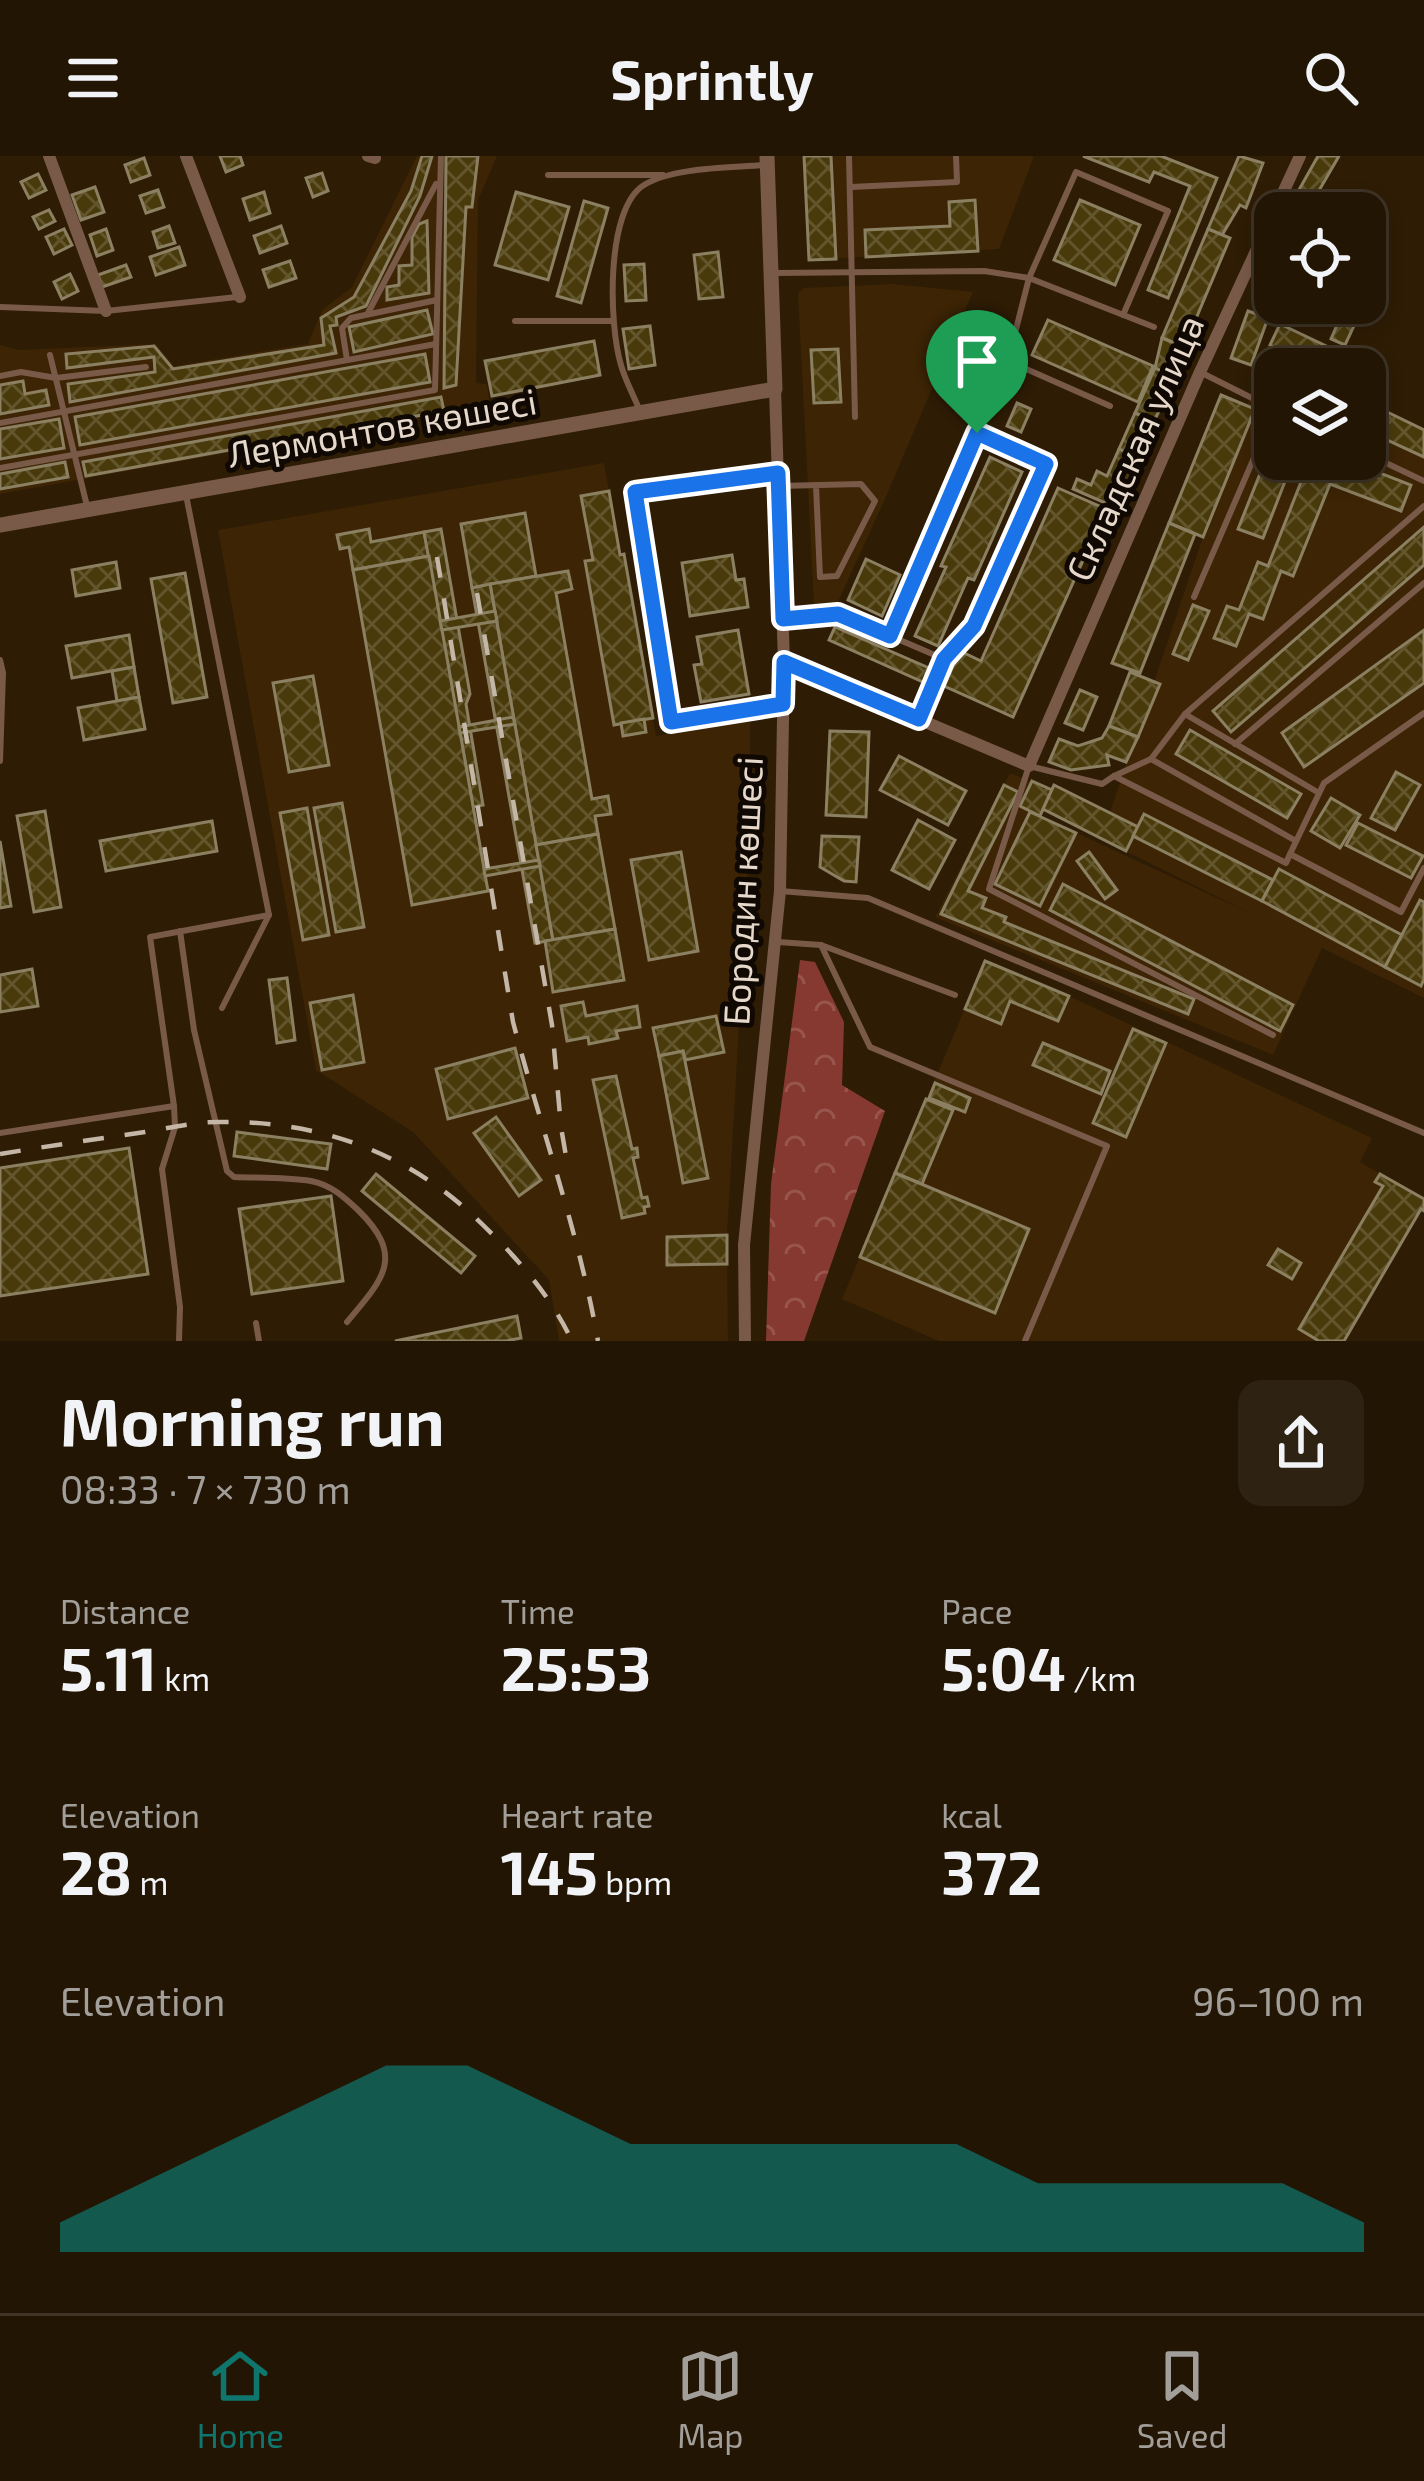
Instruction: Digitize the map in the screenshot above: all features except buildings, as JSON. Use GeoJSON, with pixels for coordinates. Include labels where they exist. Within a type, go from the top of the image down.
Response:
{"type":"FeatureCollection","features":[{"type":"Feature","properties":{"kind":"street"},"geometry":{"type":"LineString","coordinates":[[50,156],[106,311]]}},
{"type":"Feature","properties":{"kind":"street"},"geometry":{"type":"LineString","coordinates":[[186,156],[240,297]]}},
{"type":"Feature","properties":{"kind":"street","name":"Складская улица"},"geometry":{"type":"LineString","coordinates":[[1029,766],[1200,372],[1300,156]]}},
{"type":"Feature","properties":{"kind":"street","name":"Бородин көшесі"},"geometry":{"type":"LineString","coordinates":[[745,1341],[744,1245],[780,891],[784,662],[768,160]]}},
{"type":"Feature","properties":{"kind":"street","name":"Лермонтов көшесі"},"geometry":{"type":"LineString","coordinates":[[0,525],[775,389]]}},
{"type":"Feature","properties":{"kind":"street"},"geometry":{"type":"LineString","coordinates":[[784,662],[1029,766]]}},
{"type":"Feature","properties":{"kind":"lane"},"geometry":{"type":"LineString","coordinates":[[0,467],[435,390],[441,156]]}},
{"type":"Feature","properties":{"kind":"lane"},"geometry":{"type":"LineString","coordinates":[[849,156],[856,417]]}},
{"type":"Feature","properties":{"kind":"lane"},"geometry":{"type":"LineString","coordinates":[[851,187],[957,182],[956,156]]}},
{"type":"Feature","properties":{"kind":"lane"},"geometry":{"type":"LineString","coordinates":[[548,175],[667,175],[768,160]]}},
{"type":"Feature","properties":{"kind":"lane"},"geometry":{"type":"LineString","coordinates":[[890,636],[1008,362],[1029,278],[1076,172],[1168,211],[1123,315]]}},
{"type":"Feature","properties":{"kind":"lane"},"geometry":{"type":"LineString","coordinates":[[640,413],[621,367],[613,322],[616,252],[627,204],[644,184],[667,175]]}},
{"type":"Feature","properties":{"kind":"lane"},"geometry":{"type":"LineString","coordinates":[[368,313],[438,180]]}},
{"type":"Feature","properties":{"kind":"lane"},"geometry":{"type":"LineString","coordinates":[[771,273],[984,272],[1029,278],[1154,327]]}},
{"type":"Feature","properties":{"kind":"lane"},"geometry":{"type":"LineString","coordinates":[[0,307],[106,311],[240,297]]}},
{"type":"Feature","properties":{"kind":"lane"},"geometry":{"type":"LineString","coordinates":[[347,360],[342,328],[351,318],[437,300]]}},
{"type":"Feature","properties":{"kind":"lane"},"geometry":{"type":"LineString","coordinates":[[514,321],[613,322]]}},
{"type":"Feature","properties":{"kind":"lane"},"geometry":{"type":"LineString","coordinates":[[0,423],[436,344]]}},
{"type":"Feature","properties":{"kind":"lane"},"geometry":{"type":"LineString","coordinates":[[50,355],[88,510]]}},
{"type":"Feature","properties":{"kind":"lane"},"geometry":{"type":"LineString","coordinates":[[1008,362],[1110,406]]}},
{"type":"Feature","properties":{"kind":"lane"},"geometry":{"type":"LineString","coordinates":[[0,376],[21,372],[56,378],[146,367]]}},
{"type":"Feature","properties":{"kind":"lane"},"geometry":{"type":"LineString","coordinates":[[1200,372],[1254,399]]}},
{"type":"Feature","properties":{"kind":"lane"},"geometry":{"type":"LineString","coordinates":[[919,719],[944,659],[974,626],[1046,464],[977,433]]}},
{"type":"Feature","properties":{"kind":"lane"},"geometry":{"type":"LineString","coordinates":[[1194,597],[1254,456]]}},
{"type":"Feature","properties":{"kind":"lane"},"geometry":{"type":"LineString","coordinates":[[1386,463],[1424,482]]}},
{"type":"Feature","properties":{"kind":"lane"},"geometry":{"type":"LineString","coordinates":[[783,704],[671,722],[635,492],[778,480],[861,484],[875,501],[837,576],[820,577],[816,485]]}},
{"type":"Feature","properties":{"kind":"lane"},"geometry":{"type":"LineString","coordinates":[[186,493],[269,915],[222,1008]]}},
{"type":"Feature","properties":{"kind":"lane"},"geometry":{"type":"LineString","coordinates":[[1273,1035],[989,889],[1029,766],[1102,784],[1151,759],[1185,714],[1424,506]]}},
{"type":"Feature","properties":{"kind":"lane"},"geometry":{"type":"LineString","coordinates":[[1235,744],[1424,584]]}},
{"type":"Feature","properties":{"kind":"lane"},"geometry":{"type":"LineString","coordinates":[[783,619],[838,614],[944,659]]}},
{"type":"Feature","properties":{"kind":"lane"},"geometry":{"type":"LineString","coordinates":[[0,660],[0,761]]}},
{"type":"Feature","properties":{"kind":"lane"},"geometry":{"type":"LineString","coordinates":[[1114,776],[1286,863],[1324,783],[1424,713]]}},
{"type":"Feature","properties":{"kind":"lane"},"geometry":{"type":"LineString","coordinates":[[1185,714],[1319,793]]}},
{"type":"Feature","properties":{"kind":"lane"},"geometry":{"type":"LineString","coordinates":[[1151,759],[1296,841]]}},
{"type":"Feature","properties":{"kind":"lane"},"geometry":{"type":"LineString","coordinates":[[1290,854],[1401,913],[1424,868]]}},
{"type":"Feature","properties":{"kind":"lane"},"geometry":{"type":"LineString","coordinates":[[780,891],[868,898],[1424,1133]]}},
{"type":"Feature","properties":{"kind":"lane"},"geometry":{"type":"LineString","coordinates":[[178,1341],[180,1306],[161,1169],[176,1127],[150,937],[269,915]]}},
{"type":"Feature","properties":{"kind":"lane"},"geometry":{"type":"LineString","coordinates":[[180,931],[194,1030],[227,1172],[234,1177],[311,1181],[337,1190],[382,1237],[384,1270],[347,1322]]}},
{"type":"Feature","properties":{"kind":"lane"},"geometry":{"type":"LineString","coordinates":[[775,941],[821,945],[955,995]]}},
{"type":"Feature","properties":{"kind":"lane"},"geometry":{"type":"LineString","coordinates":[[821,945],[870,1047],[1107,1147],[1025,1341]]}},
{"type":"Feature","properties":{"kind":"lane"},"geometry":{"type":"LineString","coordinates":[[0,1133],[174,1106]]}},
{"type":"Feature","properties":{"kind":"lane"},"geometry":{"type":"LineString","coordinates":[[256,1323],[259,1341]]}},
{"type":"Feature","properties":{"kind":"shaded area"},"geometry":{"type":"Polygon","coordinates":[[[417,156],[497,156],[478,200],[476,383],[487,384],[490,405],[0,494],[0,345],[19,350],[156,344],[174,366],[308,344],[322,310],[352,287],[417,156]]]}},
{"type":"Feature","properties":{"kind":"shaded area"},"geometry":{"type":"Polygon","coordinates":[[[804,156],[1034,156],[999,249],[809,260],[804,156]]]}},
{"type":"Feature","properties":{"kind":"shaded area"},"geometry":{"type":"Polygon","coordinates":[[[893,284],[973,292],[837,604],[814,604],[798,294],[803,288],[893,284]]]}},
{"type":"Feature","properties":{"kind":"shaded area"},"geometry":{"type":"Polygon","coordinates":[[[1254,386],[1254,480],[1386,480],[1386,409],[1424,428],[1424,998],[1322,948],[1273,1055],[935,917],[1010,773],[1043,786],[1031,812],[1250,913],[1101,839],[1254,386]]]}},
{"type":"Feature","properties":{"kind":"shaded area"},"geometry":{"type":"Polygon","coordinates":[[[604,463],[656,736],[750,720],[750,835],[727,1235],[728,1341],[559,1341],[549,1280],[413,1132],[316,1070],[218,530],[604,463]]]}},
{"type":"Feature","properties":{"kind":"shaded area"},"geometry":{"type":"Polygon","coordinates":[[[985,961],[1372,1138],[1360,1162],[1424,1199],[1344,1341],[939,1341],[842,1299],[985,961]]]}},
{"type":"Feature","properties":{"kind":"green space"},"geometry":{"type":"Polygon","coordinates":[[[800,960],[815,962],[844,1022],[842,1085],[885,1111],[804,1341],[766,1341],[771,1184],[800,960]]]}},
{"type":"Feature","properties":{"kind":"railway"},"geometry":{"type":"LineString","coordinates":[[437,557],[513,1022],[570,1221],[598,1341]]}},
{"type":"Feature","properties":{"kind":"railway"},"geometry":{"type":"LineString","coordinates":[[477,593],[552,1025],[567,1162]]}},
{"type":"Feature","properties":{"kind":"railway"},"geometry":{"type":"LineString","coordinates":[[0,1154],[218,1122],[292,1127],[361,1146],[425,1178],[483,1225],[533,1279],[572,1341]]}},
{"type":"Feature","properties":{"kind":"route"},"geometry":{"type":"LineString","coordinates":[[977,433],[1046,464],[974,626],[944,659],[919,719],[784,662],[783,704],[671,722],[635,492],[778,473],[783,619],[838,614],[890,636],[977,433]]}}]}
